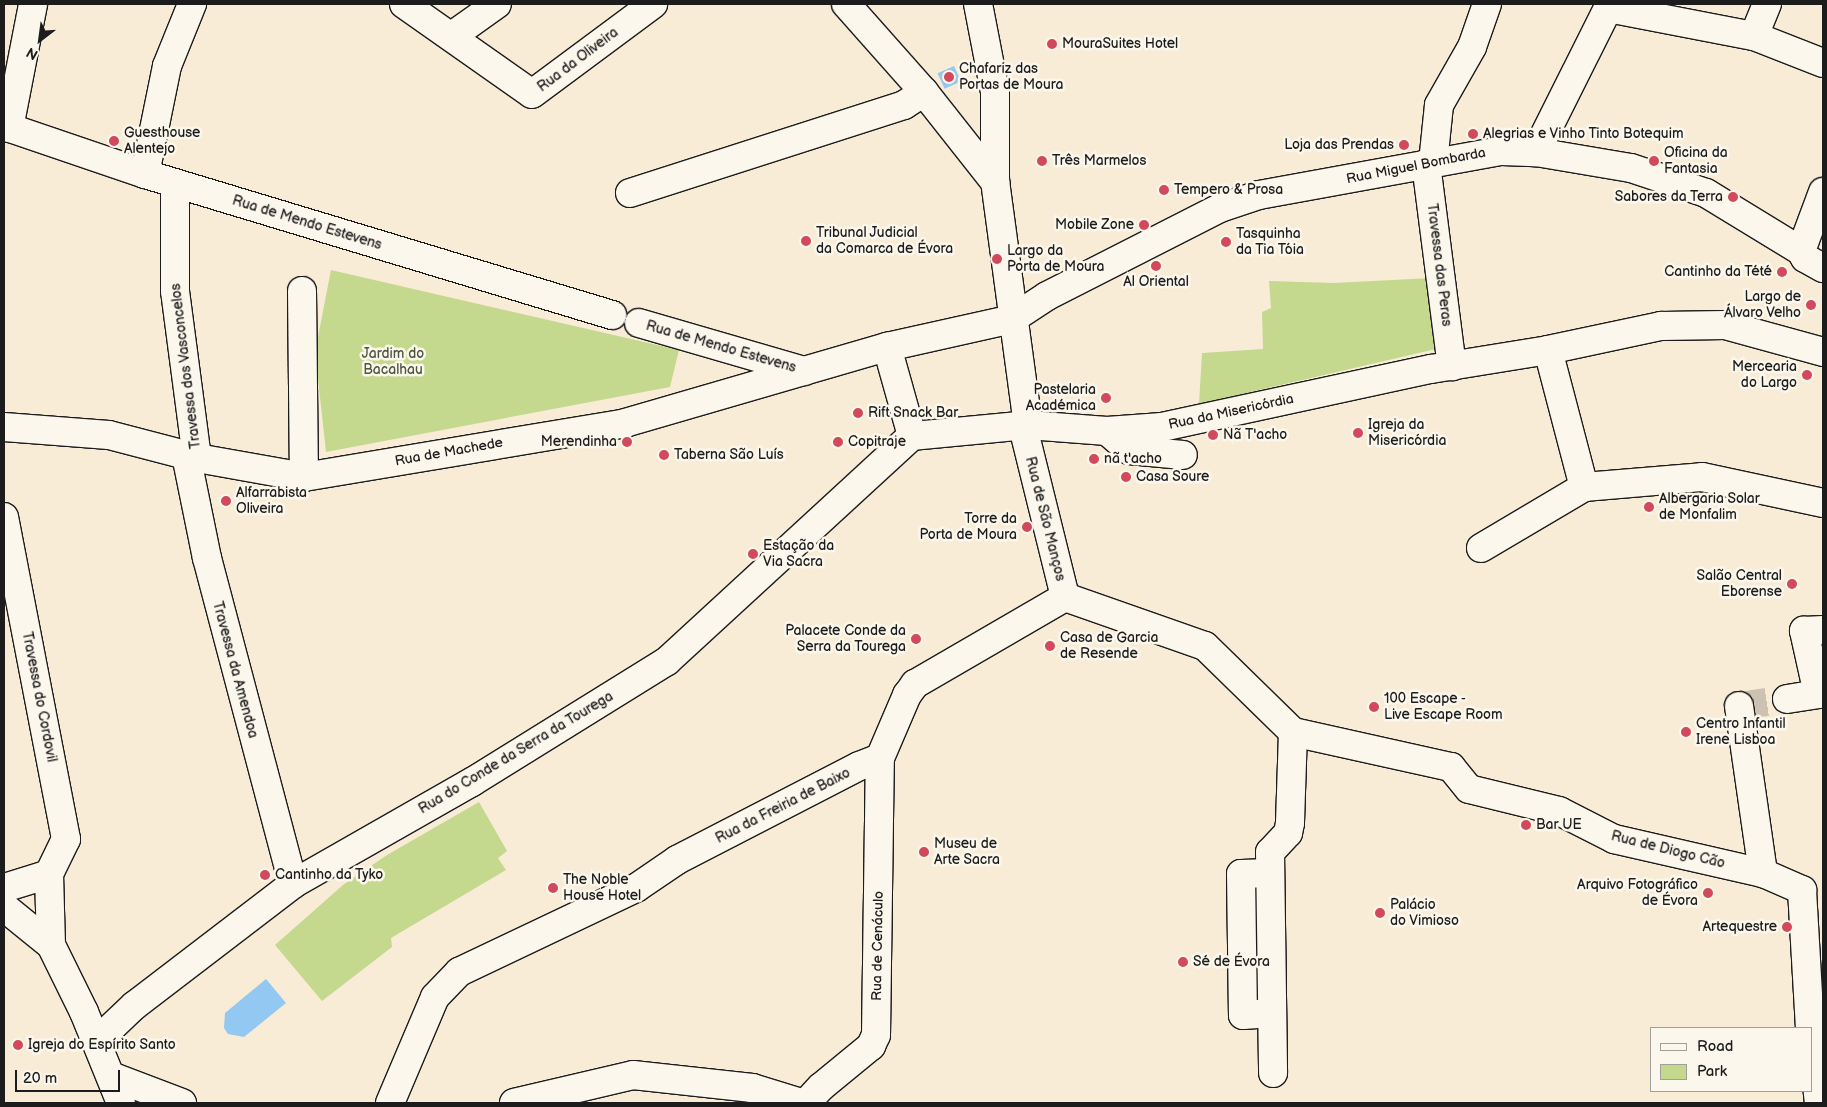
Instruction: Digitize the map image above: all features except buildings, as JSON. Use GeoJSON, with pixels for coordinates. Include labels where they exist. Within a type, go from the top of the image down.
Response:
{"type":"FeatureCollection","features":[{"type":"Feature","properties":{"kind":"street"},"geometry":{"type":"LineString","coordinates":[[7,127],[33,4]]}},
{"type":"Feature","properties":{"kind":"street"},"geometry":{"type":"LineString","coordinates":[[145,174],[167,66],[192,4]]}},
{"type":"Feature","properties":{"kind":"street","name":"Rua da Oliveira"},"geometry":{"type":"LineString","coordinates":[[404,4],[532,94],[653,4]]}},
{"type":"Feature","properties":{"kind":"street"},"geometry":{"type":"LineString","coordinates":[[452,36],[497,4]]}},
{"type":"Feature","properties":{"kind":"street"},"geometry":{"type":"LineString","coordinates":[[846,4],[924,92],[995,182]]}},
{"type":"Feature","properties":{"kind":"street"},"geometry":{"type":"LineString","coordinates":[[978,4],[995,92],[995,182],[1012,319],[1025,426],[912,436],[888,347],[1012,319]]}},
{"type":"Feature","properties":{"kind":"street","name":"Travessa das Peras"},"geometry":{"type":"LineString","coordinates":[[1442,368],[1430,164],[1439,105],[1472,47],[1487,4]]}},
{"type":"Feature","properties":{"kind":"street"},"geometry":{"type":"LineString","coordinates":[[1754,36],[1767,4]]}},
{"type":"Feature","properties":{"kind":"street"},"geometry":{"type":"LineString","coordinates":[[1536,152],[1609,6],[1754,36],[1823,63]]}},
{"type":"Feature","properties":{"kind":"street"},"geometry":{"type":"LineString","coordinates":[[630,192],[904,105],[924,92]]}},
{"type":"Feature","properties":{"kind":"street","name":"Rua de Mendo Estevens"},"geometry":{"type":"LineString","coordinates":[[7,127],[175,184],[612,314]]}},
{"type":"Feature","properties":{"kind":"street","name":"Rua Miguel Bombarda"},"geometry":{"type":"LineString","coordinates":[[1012,319],[1046,296],[1220,208],[1259,195],[1502,151],[1536,152],[1632,168],[1706,194],[1801,251],[1805,258],[1823,268]]}},
{"type":"Feature","properties":{"kind":"street","name":"Travessa dos Vasconcelos"},"geometry":{"type":"LineString","coordinates":[[175,184],[175,291],[191,456]]}},
{"type":"Feature","properties":{"kind":"street"},"geometry":{"type":"LineString","coordinates":[[1801,251],[1823,192]]}},
{"type":"Feature","properties":{"kind":"street"},"geometry":{"type":"LineString","coordinates":[[302,291],[304,477]]}},
{"type":"Feature","properties":{"kind":"street","name":"Rua de Mendo Estevens"},"geometry":{"type":"LineString","coordinates":[[639,323],[804,371]]}},
{"type":"Feature","properties":{"kind":"street","name":"Rua da Misericórdia"},"geometry":{"type":"LineString","coordinates":[[1025,426],[1107,431],[1162,427],[1442,368],[1548,350],[1661,326],[1688,324],[1725,325],[1823,352]]}},
{"type":"Feature","properties":{"kind":"street","name":"Rua de Machede"},"geometry":{"type":"LineString","coordinates":[[4,426],[109,435],[191,456],[304,477],[625,423],[888,347]]}},
{"type":"Feature","properties":{"kind":"street"},"geometry":{"type":"LineString","coordinates":[[1548,350],[1584,487]]}},
{"type":"Feature","properties":{"kind":"street","name":"Rua de São Manços"},"geometry":{"type":"LineString","coordinates":[[1025,426],[1064,597],[1205,646],[1293,732]]}},
{"type":"Feature","properties":{"kind":"street"},"geometry":{"type":"LineString","coordinates":[[1107,431],[1129,450],[1183,456]]}},
{"type":"Feature","properties":{"kind":"street","name":"Rua do Conde da Serra da Tourega"},"geometry":{"type":"LineString","coordinates":[[97,1041],[135,1005],[293,884],[472,782],[667,661],[884,459],[912,436]]}},
{"type":"Feature","properties":{"kind":"street","name":"Travessa da Amendoa"},"geometry":{"type":"LineString","coordinates":[[191,456],[209,567],[293,884]]}},
{"type":"Feature","properties":{"kind":"street"},"geometry":{"type":"LineString","coordinates":[[1481,548],[1584,487],[1702,477],[1823,502]]}},
{"type":"Feature","properties":{"kind":"street","name":"Travessa do Cordovil"},"geometry":{"type":"LineString","coordinates":[[4,517],[66,839],[49,874],[51,946]]}},
{"type":"Feature","properties":{"kind":"street"},"geometry":{"type":"LineString","coordinates":[[880,758],[907,695],[914,684],[1033,613],[1064,597]]}},
{"type":"Feature","properties":{"kind":"street"},"geometry":{"type":"LineString","coordinates":[[1787,699],[1818,694],[1804,631],[1823,630]]}},
{"type":"Feature","properties":{"kind":"street"},"geometry":{"type":"LineString","coordinates":[[1739,706],[1763,873]]}},
{"type":"Feature","properties":{"kind":"street"},"geometry":{"type":"LineString","coordinates":[[1273,1073],[1270,852],[1288,833],[1293,732]]}},
{"type":"Feature","properties":{"kind":"street","name":"Rua de Diogo Cão"},"geometry":{"type":"LineString","coordinates":[[1293,732],[1451,767],[1469,789],[1558,811],[1614,839],[1763,873],[1802,890],[1811,1027]]}},
{"type":"Feature","properties":{"kind":"street","name":"Rua da Freiria de Baixo"},"geometry":{"type":"LineString","coordinates":[[390,1103],[435,997],[459,972],[636,888],[677,860],[859,766],[880,758]]}},
{"type":"Feature","properties":{"kind":"street","name":"Rua de Cenáculo"},"geometry":{"type":"LineString","coordinates":[[806,1103],[821,1087],[871,1046],[876,1036],[880,758]]}},
{"type":"Feature","properties":{"kind":"street"},"geometry":{"type":"LineString","coordinates":[[4,888],[49,874]]}},
{"type":"Feature","properties":{"kind":"street"},"geometry":{"type":"LineString","coordinates":[[4,907],[51,946],[97,1041],[121,1103]]}},
{"type":"Feature","properties":{"kind":"street","name":"Rua de Diogo Cão"},"geometry":{"type":"LineString","coordinates":[[1812,1039],[1819,1103]]}},
{"type":"Feature","properties":{"kind":"street"},"geometry":{"type":"LineString","coordinates":[[514,1103],[633,1075],[752,1088],[801,1103]]}},
{"type":"Feature","properties":{"kind":"street"},"geometry":{"type":"LineString","coordinates":[[111,1076],[182,1103]]}},
{"type":"Feature","properties":{"kind":"green space","name":"Jardim do Bacalhau"},"geometry":{"type":"Polygon","coordinates":[[[331,270],[679,350],[670,387],[326,452],[315,352],[331,270]]]}},
{"type":"Feature","properties":{"kind":"green space"},"geometry":{"type":"Polygon","coordinates":[[[1431,278],[1436,349],[1199,404],[1202,353],[1263,349],[1262,312],[1271,308],[1269,281],[1334,283],[1431,278]]]}},
{"type":"Feature","properties":{"kind":"green space"},"geometry":{"type":"Polygon","coordinates":[[[479,802],[507,851],[498,858],[506,870],[391,938],[392,947],[322,1001],[275,945],[343,885],[387,855],[479,802]]]}},
{"type":"Feature","properties":{"kind":"water"},"geometry":{"type":"Polygon","coordinates":[[[954,66],[961,82],[944,89],[938,73],[954,66]]]}},
{"type":"Feature","properties":{"kind":"water"},"geometry":{"type":"Polygon","coordinates":[[[266,979],[286,1003],[244,1037],[228,1034],[224,1028],[225,1013],[266,979]]]}},
{"type":"Feature","properties":{"kind":"tunnel"},"geometry":{"type":"LineString","coordinates":[[1739,706],[1787,699]]}},
{"type":"Feature","properties":{"kind":"place","name":"MouraSuites Hotel"},"geometry":{"type":"Point","coordinates":[1052,44]}},
{"type":"Feature","properties":{"kind":"place","name":"Chafariz das Portas de Moura"},"geometry":{"type":"Point","coordinates":[949,77]}},
{"type":"Feature","properties":{"kind":"place","name":"Alegrias e Vinho Tinto Botequim"},"geometry":{"type":"Point","coordinates":[1473,134]}},
{"type":"Feature","properties":{"kind":"place","name":"Guesthouse Alentejo"},"geometry":{"type":"Point","coordinates":[114,141]}},
{"type":"Feature","properties":{"kind":"place","name":"Loja das Prendas"},"geometry":{"type":"Point","coordinates":[1404,145]}},
{"type":"Feature","properties":{"kind":"place","name":"Três Marmelos"},"geometry":{"type":"Point","coordinates":[1042,161]}},
{"type":"Feature","properties":{"kind":"place","name":"Oficina da Fantasia"},"geometry":{"type":"Point","coordinates":[1654,161]}},
{"type":"Feature","properties":{"kind":"place","name":"Tempero & Prosa"},"geometry":{"type":"Point","coordinates":[1164,190]}},
{"type":"Feature","properties":{"kind":"place","name":"Sabores da Terra"},"geometry":{"type":"Point","coordinates":[1733,197]}},
{"type":"Feature","properties":{"kind":"place","name":"Mobile Zone"},"geometry":{"type":"Point","coordinates":[1144,225]}},
{"type":"Feature","properties":{"kind":"place","name":"Tribunal Judicial da Comarca de Évora"},"geometry":{"type":"Point","coordinates":[806,241]}},
{"type":"Feature","properties":{"kind":"place","name":"Tasquinha da Tia Tóia"},"geometry":{"type":"Point","coordinates":[1226,242]}},
{"type":"Feature","properties":{"kind":"place","name":"Largo da Porta de Moura"},"geometry":{"type":"Point","coordinates":[997,259]}},
{"type":"Feature","properties":{"kind":"place","name":"Al Oriental"},"geometry":{"type":"Point","coordinates":[1156,266]}},
{"type":"Feature","properties":{"kind":"place","name":"Cantinho da Tété"},"geometry":{"type":"Point","coordinates":[1782,272]}},
{"type":"Feature","properties":{"kind":"place","name":"Largo de Álvaro Velho"},"geometry":{"type":"Point","coordinates":[1811,305]}},
{"type":"Feature","properties":{"kind":"place","name":"Mercearia do Largo"},"geometry":{"type":"Point","coordinates":[1807,375]}},
{"type":"Feature","properties":{"kind":"place","name":"Pastelaria Académica"},"geometry":{"type":"Point","coordinates":[1106,398]}},
{"type":"Feature","properties":{"kind":"place","name":"Rift Snack Bar"},"geometry":{"type":"Point","coordinates":[858,413]}},
{"type":"Feature","properties":{"kind":"place","name":"Igreja da Misericórdia"},"geometry":{"type":"Point","coordinates":[1358,433]}},
{"type":"Feature","properties":{"kind":"place","name":"Nã T'acho"},"geometry":{"type":"Point","coordinates":[1213,435]}},
{"type":"Feature","properties":{"kind":"place","name":"Merendinha"},"geometry":{"type":"Point","coordinates":[627,442]}},
{"type":"Feature","properties":{"kind":"place","name":"Copitraje"},"geometry":{"type":"Point","coordinates":[838,442]}},
{"type":"Feature","properties":{"kind":"place","name":"Taberna São Luís"},"geometry":{"type":"Point","coordinates":[664,455]}},
{"type":"Feature","properties":{"kind":"place","name":"nã t'acho"},"geometry":{"type":"Point","coordinates":[1094,459]}},
{"type":"Feature","properties":{"kind":"place","name":"Casa Soure"},"geometry":{"type":"Point","coordinates":[1126,477]}},
{"type":"Feature","properties":{"kind":"place","name":"Alfarrabista Oliveira"},"geometry":{"type":"Point","coordinates":[226,501]}},
{"type":"Feature","properties":{"kind":"place","name":"Albergaria Solar de Monfalim"},"geometry":{"type":"Point","coordinates":[1649,507]}},
{"type":"Feature","properties":{"kind":"place","name":"Torre da Porta de Moura"},"geometry":{"type":"Point","coordinates":[1027,527]}},
{"type":"Feature","properties":{"kind":"place","name":"Estação da Via Sacra"},"geometry":{"type":"Point","coordinates":[753,554]}},
{"type":"Feature","properties":{"kind":"place","name":"Salão Central Eborense"},"geometry":{"type":"Point","coordinates":[1792,584]}},
{"type":"Feature","properties":{"kind":"place","name":"Palacete Conde da Serra da Tourega"},"geometry":{"type":"Point","coordinates":[916,639]}},
{"type":"Feature","properties":{"kind":"place","name":"Casa de Garcia de Resende"},"geometry":{"type":"Point","coordinates":[1050,646]}},
{"type":"Feature","properties":{"kind":"place","name":"100 Escape - Live Escape Room"},"geometry":{"type":"Point","coordinates":[1374,707]}},
{"type":"Feature","properties":{"kind":"place","name":"Centro Infantil Irene Lisboa"},"geometry":{"type":"Point","coordinates":[1686,732]}},
{"type":"Feature","properties":{"kind":"place","name":"Bar UE"},"geometry":{"type":"Point","coordinates":[1526,825]}},
{"type":"Feature","properties":{"kind":"place","name":"Museu de Arte Sacra"},"geometry":{"type":"Point","coordinates":[924,852]}},
{"type":"Feature","properties":{"kind":"place","name":"Cantinho da Tyko"},"geometry":{"type":"Point","coordinates":[265,875]}},
{"type":"Feature","properties":{"kind":"place","name":"The Noble House Hotel"},"geometry":{"type":"Point","coordinates":[553,888]}},
{"type":"Feature","properties":{"kind":"place","name":"Arquivo Fotográfico de Évora"},"geometry":{"type":"Point","coordinates":[1708,893]}},
{"type":"Feature","properties":{"kind":"place","name":"Palácio do Vimioso"},"geometry":{"type":"Point","coordinates":[1380,913]}},
{"type":"Feature","properties":{"kind":"place","name":"Artequestre"},"geometry":{"type":"Point","coordinates":[1787,927]}},
{"type":"Feature","properties":{"kind":"place","name":"Sé de Évora"},"geometry":{"type":"Point","coordinates":[1183,962]}},
{"type":"Feature","properties":{"kind":"place","name":"Igreja do Espírito Santo"},"geometry":{"type":"Point","coordinates":[18,1045]}}]}
